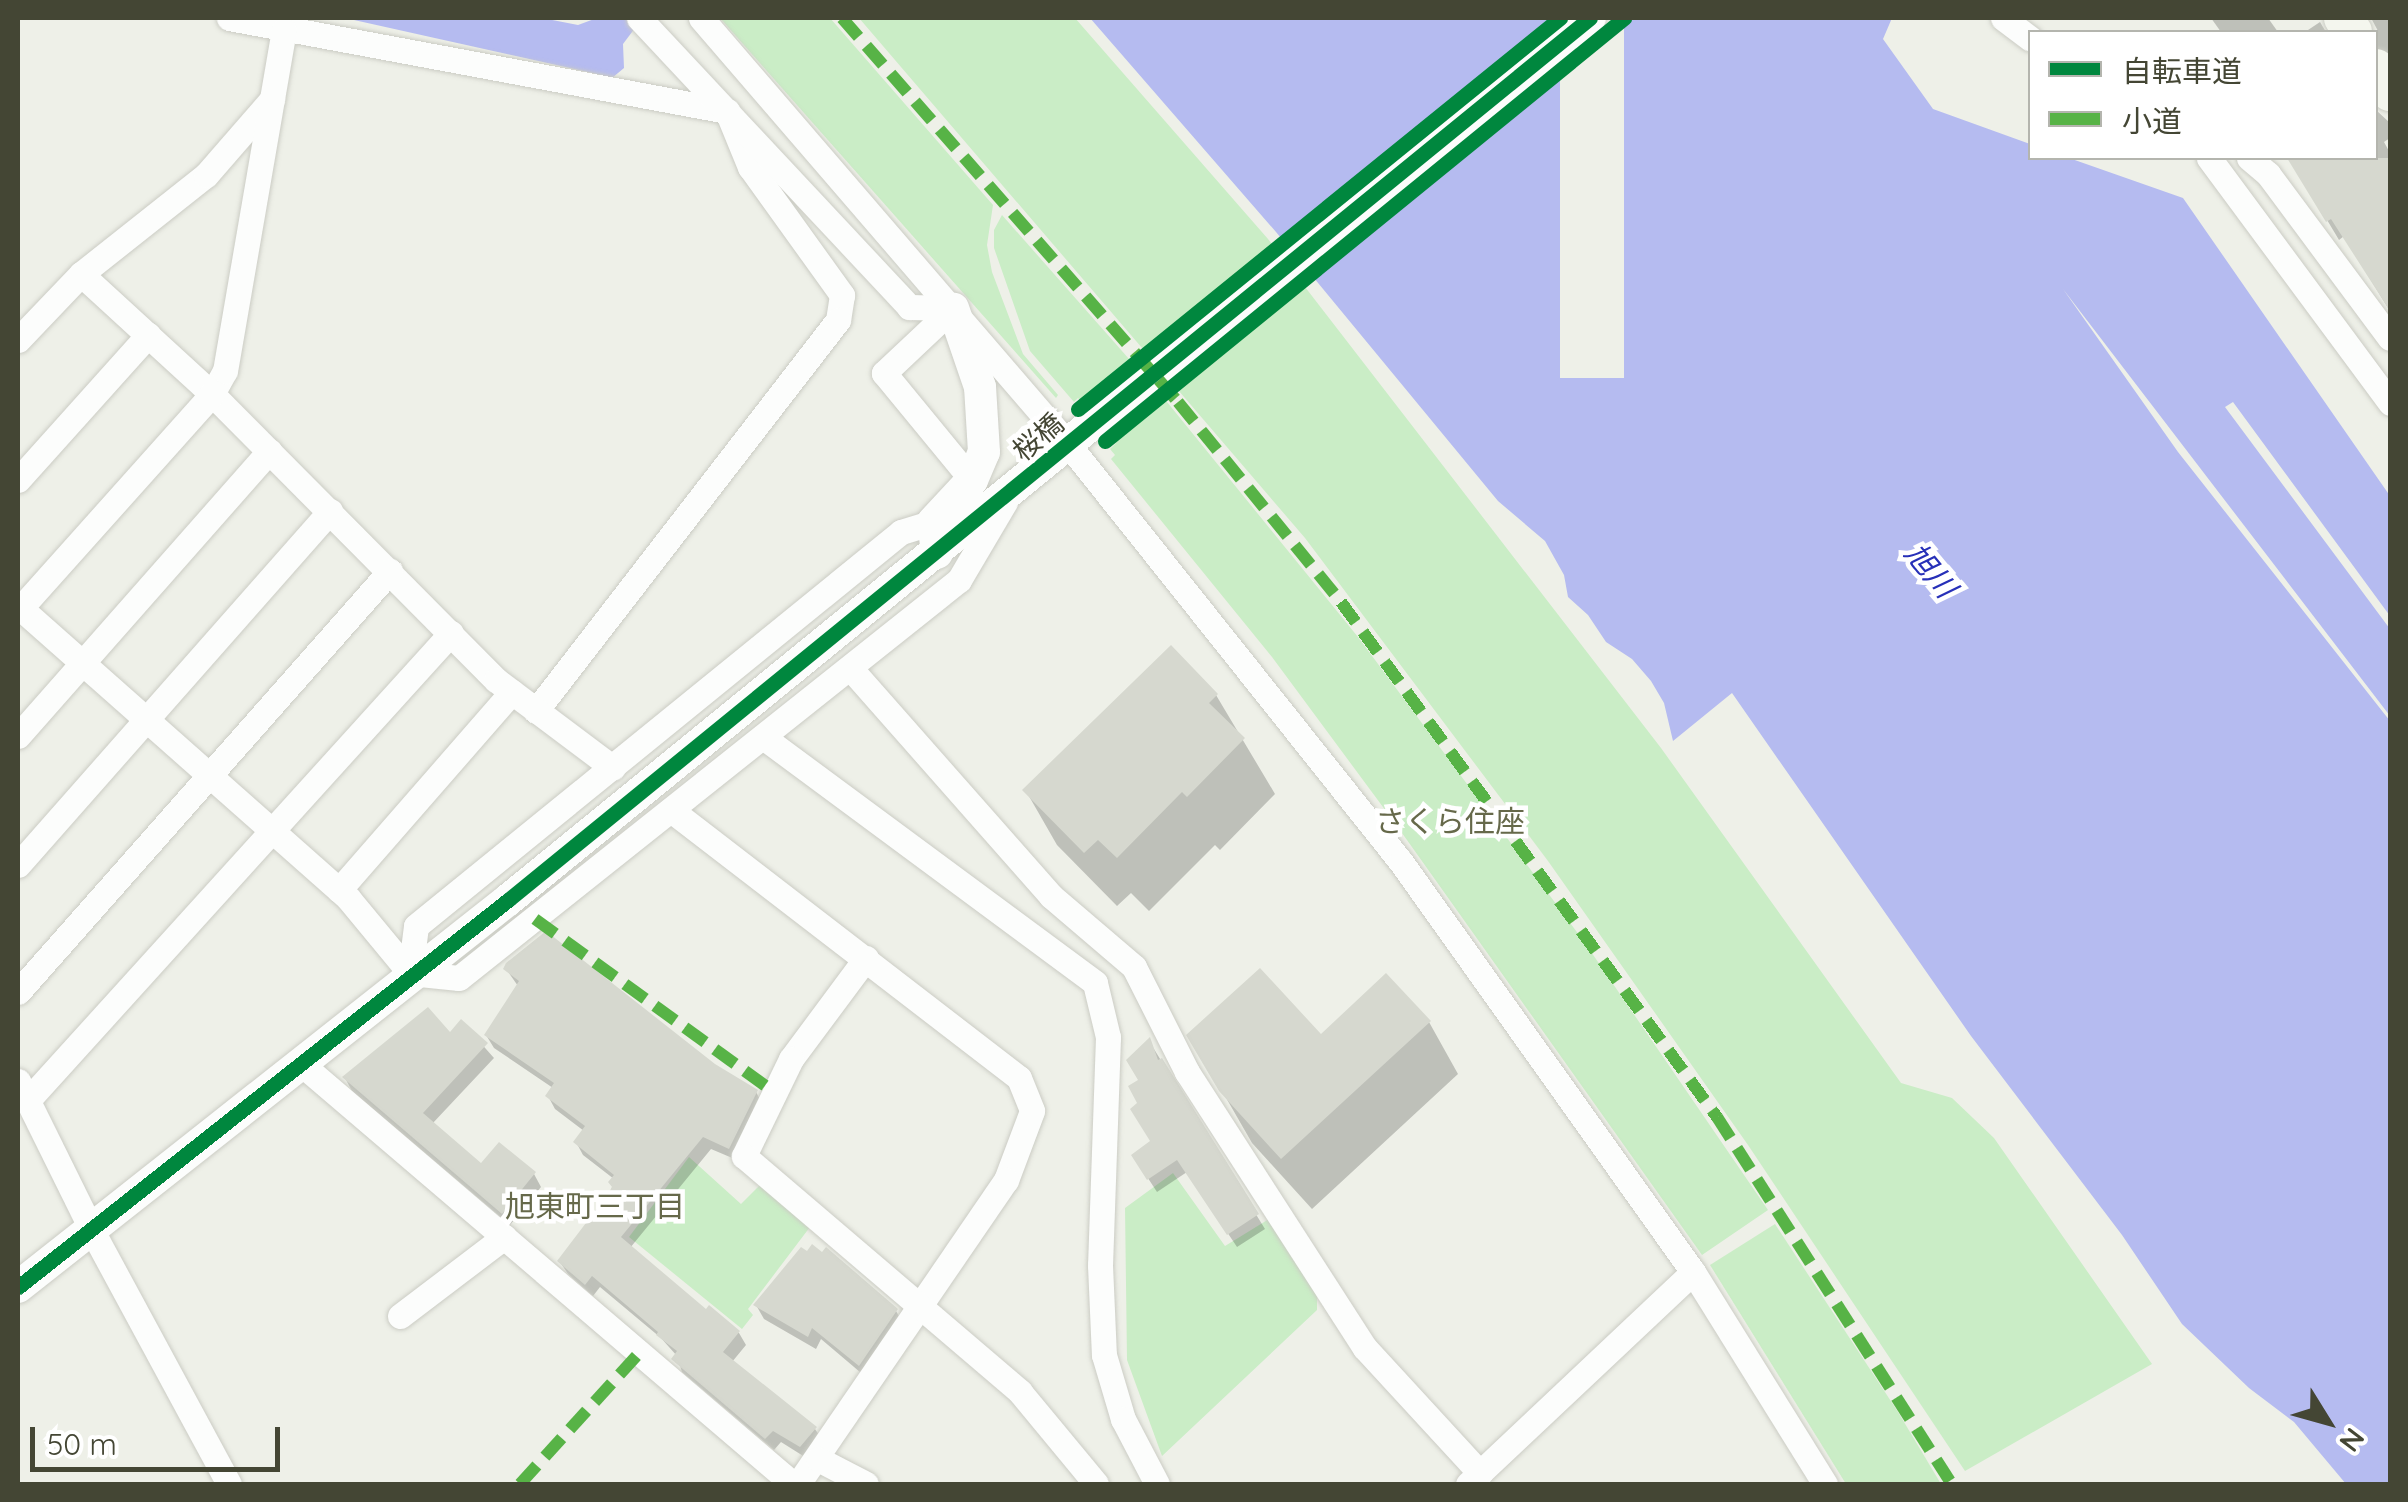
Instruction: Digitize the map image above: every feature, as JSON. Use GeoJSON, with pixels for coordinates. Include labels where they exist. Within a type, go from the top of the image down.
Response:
{"type":"FeatureCollection","features":[{"type":"Feature","properties":{"kind":"street"},"geometry":{"type":"LineString","coordinates":[[229,18],[727,112]]}},
{"type":"Feature","properties":{"kind":"street"},"geometry":{"type":"LineString","coordinates":[[639,18],[909,306],[953,308]]}},
{"type":"Feature","properties":{"kind":"street"},"geometry":{"type":"LineString","coordinates":[[701,18],[1068,444],[1402,862],[1693,1272],[1824,1484]]}},
{"type":"Feature","properties":{"kind":"street","name":"桜橋"},"geometry":{"type":"LineString","coordinates":[[935,537],[1010,493],[1590,18]]}},
{"type":"Feature","properties":{"kind":"street"},"geometry":{"type":"LineString","coordinates":[[2003,18],[2028,37]]}},
{"type":"Feature","properties":{"kind":"street"},"geometry":{"type":"LineString","coordinates":[[284,30],[225,370],[212,394],[18,608],[339,890],[410,973],[459,978],[851,669],[960,580],[1010,493]]}},
{"type":"Feature","properties":{"kind":"street"},"geometry":{"type":"LineString","coordinates":[[18,340],[81,274],[206,174],[272,99]]}},
{"type":"Feature","properties":{"kind":"street"},"geometry":{"type":"LineString","coordinates":[[536,711],[838,320],[842,295],[750,166],[727,112]]}},
{"type":"Feature","properties":{"kind":"street"},"geometry":{"type":"LineString","coordinates":[[2210,160],[2390,404]]}},
{"type":"Feature","properties":{"kind":"street"},"geometry":{"type":"LineString","coordinates":[[2250,160],[2268,174],[2390,338]]}},
{"type":"Feature","properties":{"kind":"street"},"geometry":{"type":"LineString","coordinates":[[81,274],[212,394],[512,692],[613,768]]}},
{"type":"Feature","properties":{"kind":"street"},"geometry":{"type":"LineString","coordinates":[[18,1287],[410,973],[508,900],[935,537],[972,480],[984,452],[980,387],[953,308]]}},
{"type":"Feature","properties":{"kind":"street"},"geometry":{"type":"LineString","coordinates":[[953,308],[884,373],[972,480]]}},
{"type":"Feature","properties":{"kind":"street"},"geometry":{"type":"LineString","coordinates":[[18,480],[148,335]]}},
{"type":"Feature","properties":{"kind":"street"},"geometry":{"type":"LineString","coordinates":[[18,736],[269,451]]}},
{"type":"Feature","properties":{"kind":"street"},"geometry":{"type":"LineString","coordinates":[[18,865],[330,511]]}},
{"type":"Feature","properties":{"kind":"street"},"geometry":{"type":"LineString","coordinates":[[410,973],[416,926],[901,532],[935,537]]}},
{"type":"Feature","properties":{"kind":"street"},"geometry":{"type":"LineString","coordinates":[[18,992],[390,571]]}},
{"type":"Feature","properties":{"kind":"street"},"geometry":{"type":"LineString","coordinates":[[229,1484],[90,1227],[23,1090],[274,832],[451,633]]}},
{"type":"Feature","properties":{"kind":"street"},"geometry":{"type":"LineString","coordinates":[[851,669],[1051,896],[1134,967],[1186,1072],[1365,1348],[1474,1479],[1693,1272]]}},
{"type":"Feature","properties":{"kind":"street"},"geometry":{"type":"LineString","coordinates":[[339,890],[512,692]]}},
{"type":"Feature","properties":{"kind":"street"},"geometry":{"type":"LineString","coordinates":[[764,738],[1096,983],[1108,1037],[1100,1266],[1104,1355],[1123,1420],[1156,1484]]}},
{"type":"Feature","properties":{"kind":"street"},"geometry":{"type":"LineString","coordinates":[[299,1062],[796,1484],[818,1460],[1006,1180],[1032,1112],[1019,1078],[671,810]]}},
{"type":"Feature","properties":{"kind":"street"},"geometry":{"type":"LineString","coordinates":[[866,958],[790,1059],[744,1156],[1020,1392],[1096,1484]]}},
{"type":"Feature","properties":{"kind":"street"},"geometry":{"type":"LineString","coordinates":[[400,1316],[504,1237]]}},
{"type":"Feature","properties":{"kind":"street"},"geometry":{"type":"LineString","coordinates":[[818,1460],[866,1484]]}},
{"type":"Feature","properties":{"kind":"green space"},"geometry":{"type":"Polygon","coordinates":[[[720,18],[830,18],[993,205],[987,245],[992,272],[1023,354],[1058,395],[1056,398],[720,18]]]}},
{"type":"Feature","properties":{"kind":"green space"},"geometry":{"type":"Polygon","coordinates":[[[859,18],[1075,18],[1268,239],[1661,748],[1901,1083],[1952,1098],[1994,1138],[2152,1364],[1965,1471],[1748,1145],[1548,861],[1305,538],[859,18]]]}},
{"type":"Feature","properties":{"kind":"green space"},"geometry":{"type":"Polygon","coordinates":[[[1002,215],[1167,402],[1358,637],[1585,943],[1768,1210],[1702,1255],[1272,657],[1111,459],[1115,455],[1110,449],[1116,443],[1030,351],[994,248],[994,230],[1002,215]]]}},
{"type":"Feature","properties":{"kind":"green space"},"geometry":{"type":"Polygon","coordinates":[[[689,1157],[741,1204],[763,1182],[813,1223],[748,1309],[753,1315],[742,1329],[629,1237],[689,1157]]]}},
{"type":"Feature","properties":{"kind":"green space"},"geometry":{"type":"Polygon","coordinates":[[[1173,1173],[1225,1246],[1269,1219],[1317,1294],[1317,1310],[1162,1456],[1127,1360],[1125,1208],[1173,1173]]]}},
{"type":"Feature","properties":{"kind":"green space"},"geometry":{"type":"Polygon","coordinates":[[[1775,1224],[1941,1484],[1846,1484],[1710,1265],[1775,1224]]]}},
{"type":"Feature","properties":{"kind":"water"},"geometry":{"type":"Polygon","coordinates":[[[345,18],[542,18],[578,25],[597,18],[625,18],[635,28],[623,44],[624,68],[606,83],[601,75],[345,18]]]}},
{"type":"Feature","properties":{"kind":"water","name":"旭川"},"geometry":{"type":"Polygon","coordinates":[[[1090,18],[1892,18],[1883,39],[1933,109],[2028,143],[2028,160],[2075,160],[2183,198],[2390,496],[2390,616],[2233,402],[2225,407],[2390,629],[2390,716],[2063,289],[2178,452],[2390,721],[2390,1484],[2346,1484],[2294,1422],[2249,1388],[2182,1324],[2122,1235],[1971,1036],[1732,693],[1673,741],[1664,703],[1651,681],[1632,659],[1606,642],[1588,615],[1568,597],[1564,575],[1545,541],[1498,501],[1276,232],[1090,18]]]}},
{"type":"Feature","properties":{"kind":"pier"},"geometry":{"type":"Polygon","coordinates":[[[1560,18],[1624,18],[1624,378],[1560,378],[1560,18]]]}},
{"type":"Feature","properties":{"kind":"building"},"geometry":{"type":"Polygon","coordinates":[[[2390,158],[2390,311],[2331,219],[2326,222],[2288,160],[2390,158]]]}},
{"type":"Feature","properties":{"kind":"building"},"geometry":{"type":"Polygon","coordinates":[[[1171,645],[1218,694],[1209,703],[1245,738],[1187,797],[1182,792],[1117,858],[1098,840],[1084,853],[1022,790],[1171,645]]]}},
{"type":"Feature","properties":{"kind":"building"},"geometry":{"type":"Polygon","coordinates":[[[546,931],[715,1064],[758,1090],[729,1149],[703,1137],[621,1237],[706,1309],[709,1305],[740,1331],[723,1352],[817,1427],[800,1447],[773,1431],[765,1439],[671,1359],[677,1351],[656,1335],[658,1332],[592,1276],[585,1285],[557,1261],[608,1194],[612,1187],[608,1182],[614,1175],[573,1142],[585,1126],[545,1096],[554,1083],[484,1035],[519,981],[503,969],[506,963],[546,931]]]}},
{"type":"Feature","properties":{"kind":"building"},"geometry":{"type":"Polygon","coordinates":[[[1260,968],[1321,1034],[1386,973],[1431,1021],[1281,1159],[1219,1091],[1186,1035],[1260,968]]]}},
{"type":"Feature","properties":{"kind":"building"},"geometry":{"type":"Polygon","coordinates":[[[428,1007],[450,1032],[461,1019],[488,1043],[423,1113],[481,1163],[499,1142],[536,1172],[502,1214],[342,1077],[428,1007]]]}},
{"type":"Feature","properties":{"kind":"building"},"geometry":{"type":"Polygon","coordinates":[[[1150,1037],[1158,1060],[1162,1058],[1259,1214],[1227,1235],[1177,1160],[1147,1180],[1131,1155],[1150,1141],[1130,1109],[1137,1103],[1128,1086],[1138,1080],[1126,1060],[1150,1037]]]}},
{"type":"Feature","properties":{"kind":"building"},"geometry":{"type":"Polygon","coordinates":[[[812,1244],[822,1252],[826,1247],[898,1309],[859,1366],[812,1328],[808,1337],[753,1305],[801,1247],[807,1251],[812,1244]]]}},
{"type":"Feature","properties":{"kind":"marked path"},"geometry":{"type":"LineString","coordinates":[[842,18],[1178,402],[1341,602],[1717,1117],[1952,1484]]}},
{"type":"Feature","properties":{"kind":"marked path"},"geometry":{"type":"LineString","coordinates":[[535,919],[775,1093]]}},
{"type":"Feature","properties":{"kind":"marked path"},"geometry":{"type":"LineString","coordinates":[[520,1484],[639,1353]]}},
{"type":"Feature","properties":{"kind":"cycle path"},"geometry":{"type":"LineString","coordinates":[[1078,409],[1560,18]]}},
{"type":"Feature","properties":{"kind":"cycle path"},"geometry":{"type":"LineString","coordinates":[[18,1287],[508,900],[1590,18]]}},
{"type":"Feature","properties":{"kind":"cycle path"},"geometry":{"type":"LineString","coordinates":[[1105,441],[1624,18]]}},
{"type":"Feature","properties":{"kind":"district","name":"さくら住座"},"geometry":{"type":"Point","coordinates":[1450,821]}},
{"type":"Feature","properties":{"kind":"district","name":"旭東町三丁目"},"geometry":{"type":"Point","coordinates":[595,1206]}}]}
